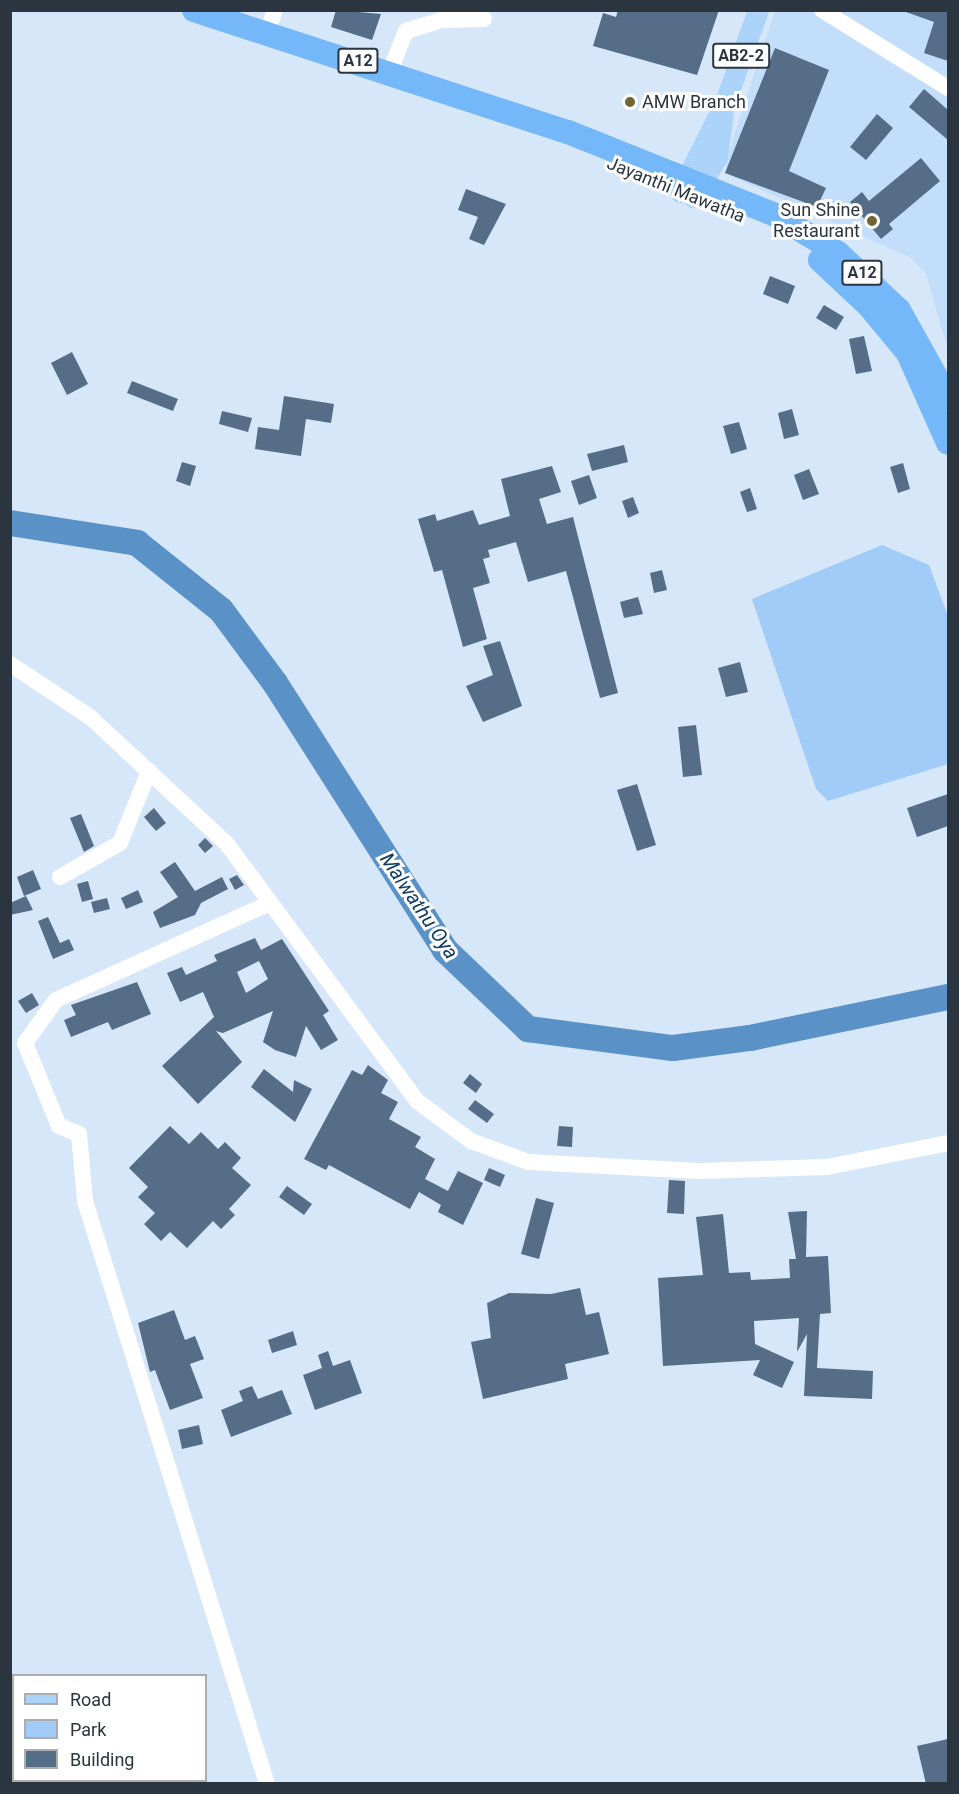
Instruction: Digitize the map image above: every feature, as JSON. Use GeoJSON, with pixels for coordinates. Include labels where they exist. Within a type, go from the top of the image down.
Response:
{"type":"FeatureCollection","features":[{"type":"Feature","properties":{"kind":"highway","name":"Jayanthi Mawatha"},"geometry":{"type":"LineString","coordinates":[[194,10],[271,22],[390,71],[519,119],[689,187],[731,196],[809,232],[871,282],[910,324],[948,398]]}},
{"type":"Feature","properties":{"kind":"highway","name":"Jayanthi Mawatha"},"geometry":{"type":"LineString","coordinates":[[519,119],[652,163],[689,187],[797,244],[845,281],[908,353],[948,443]]}},
{"type":"Feature","properties":{"kind":"main road","name":"AB2-2"},"geometry":{"type":"LineString","coordinates":[[689,187],[698,148],[724,102],[758,10]]}},
{"type":"Feature","properties":{"kind":"main road","name":"AB2-2"},"geometry":{"type":"LineString","coordinates":[[717,158],[724,102]]}},
{"type":"Feature","properties":{"kind":"main road"},"geometry":{"type":"LineString","coordinates":[[652,163],[678,160],[698,148]]}},
{"type":"Feature","properties":{"kind":"main road"},"geometry":{"type":"LineString","coordinates":[[689,187],[717,158],[731,196]]}},
{"type":"Feature","properties":{"kind":"street"},"geometry":{"type":"LineString","coordinates":[[822,10],[948,88]]}},
{"type":"Feature","properties":{"kind":"street"},"geometry":{"type":"LineString","coordinates":[[390,71],[406,31],[441,20],[484,19]]}},
{"type":"Feature","properties":{"kind":"street"},"geometry":{"type":"LineString","coordinates":[[10,664],[90,717],[227,844],[417,1101],[471,1141],[528,1162],[699,1171],[826,1167],[948,1143]]}},
{"type":"Feature","properties":{"kind":"street"},"geometry":{"type":"LineString","coordinates":[[60,877],[120,843],[149,771]]}},
{"type":"Feature","properties":{"kind":"street"},"geometry":{"type":"LineString","coordinates":[[267,1784],[85,1201],[78,1134],[59,1126],[25,1043],[56,1000],[270,903]]}},
{"type":"Feature","properties":{"kind":"shaded area"},"geometry":{"type":"Polygon","coordinates":[[[775,11],[948,11],[948,350],[926,274],[911,258],[731,176],[725,163],[775,11]]]}},
{"type":"Feature","properties":{"kind":"green space"},"geometry":{"type":"Polygon","coordinates":[[[882,545],[929,565],[948,616],[948,764],[828,801],[816,789],[752,599],[882,545]]]}},
{"type":"Feature","properties":{"kind":"building"},"geometry":{"type":"Polygon","coordinates":[[[336,10],[381,14],[372,40],[331,27],[336,10]]]}},
{"type":"Feature","properties":{"kind":"building"},"geometry":{"type":"Polygon","coordinates":[[[618,10],[719,10],[697,75],[593,46],[603,13],[616,17],[618,10]]]}},
{"type":"Feature","properties":{"kind":"building"},"geometry":{"type":"Polygon","coordinates":[[[948,10],[948,61],[924,53],[934,22],[906,12],[948,10]]]}},
{"type":"Feature","properties":{"kind":"building"},"geometry":{"type":"Polygon","coordinates":[[[775,48],[829,70],[789,171],[826,188],[817,207],[725,173],[775,48]]]}},
{"type":"Feature","properties":{"kind":"building"},"geometry":{"type":"Polygon","coordinates":[[[924,89],[948,110],[948,140],[909,107],[924,89]]]}},
{"type":"Feature","properties":{"kind":"building"},"geometry":{"type":"Polygon","coordinates":[[[877,114],[893,128],[866,160],[850,147],[877,114]]]}},
{"type":"Feature","properties":{"kind":"building"},"geometry":{"type":"Polygon","coordinates":[[[921,158],[940,181],[889,224],[893,229],[881,239],[850,202],[862,192],[869,201],[921,158]]]}},
{"type":"Feature","properties":{"kind":"building"},"geometry":{"type":"Polygon","coordinates":[[[466,189],[506,204],[484,245],[469,239],[478,217],[458,210],[466,189]]]}},
{"type":"Feature","properties":{"kind":"building"},"geometry":{"type":"Polygon","coordinates":[[[770,276],[795,286],[788,304],[763,294],[770,276]]]}},
{"type":"Feature","properties":{"kind":"building"},"geometry":{"type":"Polygon","coordinates":[[[824,305],[844,317],[836,330],[816,318],[824,305]]]}},
{"type":"Feature","properties":{"kind":"building"},"geometry":{"type":"Polygon","coordinates":[[[864,336],[872,371],[856,374],[849,339],[864,336]]]}},
{"type":"Feature","properties":{"kind":"building"},"geometry":{"type":"Polygon","coordinates":[[[72,352],[88,384],[67,395],[51,363],[72,352]]]}},
{"type":"Feature","properties":{"kind":"building"},"geometry":{"type":"Polygon","coordinates":[[[132,381],[178,399],[173,411],[127,393],[132,381]]]}},
{"type":"Feature","properties":{"kind":"building"},"geometry":{"type":"Polygon","coordinates":[[[284,396],[334,404],[331,423],[306,419],[301,456],[255,449],[258,427],[279,430],[284,396]]]}},
{"type":"Feature","properties":{"kind":"building"},"geometry":{"type":"Polygon","coordinates":[[[792,409],[799,435],[784,439],[778,413],[792,409]]]}},
{"type":"Feature","properties":{"kind":"building"},"geometry":{"type":"Polygon","coordinates":[[[222,411],[252,418],[248,432],[219,424],[222,411]]]}},
{"type":"Feature","properties":{"kind":"building"},"geometry":{"type":"Polygon","coordinates":[[[739,422],[747,449],[731,454],[723,426],[739,422]]]}},
{"type":"Feature","properties":{"kind":"building"},"geometry":{"type":"Polygon","coordinates":[[[624,445],[628,462],[592,471],[587,454],[624,445]]]}},
{"type":"Feature","properties":{"kind":"building"},"geometry":{"type":"Polygon","coordinates":[[[182,462],[196,466],[190,486],[176,481],[182,462]]]}},
{"type":"Feature","properties":{"kind":"building"},"geometry":{"type":"Polygon","coordinates":[[[903,463],[910,489],[898,493],[890,467],[903,463]]]}},
{"type":"Feature","properties":{"kind":"building"},"geometry":{"type":"Polygon","coordinates":[[[552,466],[561,492],[539,499],[547,524],[573,517],[618,693],[600,698],[566,571],[528,582],[516,542],[488,550],[490,557],[483,559],[490,583],[473,588],[487,639],[463,647],[442,570],[434,572],[418,519],[435,514],[437,521],[473,510],[479,525],[510,516],[501,479],[552,466]]]}},
{"type":"Feature","properties":{"kind":"building"},"geometry":{"type":"Polygon","coordinates":[[[809,469],[819,494],[803,500],[794,475],[809,469]]]}},
{"type":"Feature","properties":{"kind":"building"},"geometry":{"type":"Polygon","coordinates":[[[589,475],[597,498],[579,505],[571,481],[589,475]]]}},
{"type":"Feature","properties":{"kind":"building"},"geometry":{"type":"Polygon","coordinates":[[[750,488],[757,509],[747,512],[740,492],[750,488]]]}},
{"type":"Feature","properties":{"kind":"building"},"geometry":{"type":"Polygon","coordinates":[[[633,497],[639,513],[628,518],[622,501],[633,497]]]}},
{"type":"Feature","properties":{"kind":"building"},"geometry":{"type":"Polygon","coordinates":[[[662,570],[667,590],[654,593],[650,573],[662,570]]]}},
{"type":"Feature","properties":{"kind":"building"},"geometry":{"type":"Polygon","coordinates":[[[638,597],[643,614],[624,618],[620,602],[638,597]]]}},
{"type":"Feature","properties":{"kind":"building"},"geometry":{"type":"Polygon","coordinates":[[[500,641],[522,706],[483,722],[466,686],[493,675],[483,646],[500,641]]]}},
{"type":"Feature","properties":{"kind":"building"},"geometry":{"type":"Polygon","coordinates":[[[740,662],[748,692],[726,697],[718,668],[740,662]]]}},
{"type":"Feature","properties":{"kind":"building"},"geometry":{"type":"Polygon","coordinates":[[[696,725],[702,775],[683,777],[678,727],[696,725]]]}},
{"type":"Feature","properties":{"kind":"building"},"geometry":{"type":"Polygon","coordinates":[[[637,784],[656,845],[637,851],[617,790],[637,784]]]}},
{"type":"Feature","properties":{"kind":"building"},"geometry":{"type":"Polygon","coordinates":[[[948,794],[948,826],[917,837],[907,808],[948,794]]]}},
{"type":"Feature","properties":{"kind":"building"},"geometry":{"type":"Polygon","coordinates":[[[154,808],[166,823],[156,831],[144,817],[154,808]]]}},
{"type":"Feature","properties":{"kind":"building"},"geometry":{"type":"Polygon","coordinates":[[[81,814],[94,846],[84,852],[70,818],[81,814]]]}},
{"type":"Feature","properties":{"kind":"building"},"geometry":{"type":"Polygon","coordinates":[[[205,838],[213,846],[205,853],[198,845],[205,838]]]}},
{"type":"Feature","properties":{"kind":"building"},"geometry":{"type":"Polygon","coordinates":[[[175,862],[195,891],[222,877],[228,889],[201,903],[195,915],[160,928],[153,912],[178,897],[160,872],[175,862]]]}},
{"type":"Feature","properties":{"kind":"building"},"geometry":{"type":"Polygon","coordinates":[[[33,870],[41,889],[24,896],[17,877],[33,870]]]}},
{"type":"Feature","properties":{"kind":"building"},"geometry":{"type":"Polygon","coordinates":[[[237,875],[244,885],[235,890],[229,879],[237,875]]]}},
{"type":"Feature","properties":{"kind":"building"},"geometry":{"type":"Polygon","coordinates":[[[88,881],[93,899],[82,902],[77,884],[88,881]]]}},
{"type":"Feature","properties":{"kind":"building"},"geometry":{"type":"Polygon","coordinates":[[[138,890],[143,902],[126,909],[121,898],[138,890]]]}},
{"type":"Feature","properties":{"kind":"building"},"geometry":{"type":"Polygon","coordinates":[[[26,896],[33,910],[10,915],[10,903],[26,896]]]}},
{"type":"Feature","properties":{"kind":"building"},"geometry":{"type":"Polygon","coordinates":[[[107,898],[110,909],[94,913],[91,902],[107,898]]]}},
{"type":"Feature","properties":{"kind":"building"},"geometry":{"type":"Polygon","coordinates":[[[48,917],[60,943],[69,939],[74,950],[53,959],[38,921],[48,917]]]}},
{"type":"Feature","properties":{"kind":"building"},"geometry":{"type":"Polygon","coordinates":[[[255,938],[261,950],[282,939],[329,1011],[323,1015],[338,1040],[321,1050],[306,1026],[296,1057],[275,1050],[263,1042],[273,1011],[223,1033],[216,1031],[242,1062],[198,1104],[162,1066],[214,1017],[203,992],[180,1002],[167,973],[182,967],[186,975],[217,961],[214,955],[255,938]],[[259,961],[237,972],[246,993],[268,979],[259,961]]]}},
{"type":"Feature","properties":{"kind":"building"},"geometry":{"type":"Polygon","coordinates":[[[137,982],[151,1014],[112,1030],[108,1022],[71,1037],[64,1020],[76,1015],[71,1005],[137,982]]]}},
{"type":"Feature","properties":{"kind":"building"},"geometry":{"type":"Polygon","coordinates":[[[32,993],[39,1005],[26,1013],[18,1001],[32,993]]]}},
{"type":"Feature","properties":{"kind":"building"},"geometry":{"type":"Polygon","coordinates":[[[368,1065],[388,1080],[381,1093],[398,1102],[389,1119],[421,1137],[415,1147],[435,1159],[425,1179],[448,1191],[458,1171],[483,1183],[463,1225],[438,1212],[441,1205],[419,1192],[410,1209],[329,1165],[326,1170],[304,1159],[352,1070],[362,1075],[368,1065]]]}},
{"type":"Feature","properties":{"kind":"building"},"geometry":{"type":"Polygon","coordinates":[[[264,1069],[293,1092],[294,1080],[312,1089],[295,1122],[251,1087],[264,1069]]]}},
{"type":"Feature","properties":{"kind":"building"},"geometry":{"type":"Polygon","coordinates":[[[470,1074],[482,1084],[476,1093],[463,1083],[470,1074]]]}},
{"type":"Feature","properties":{"kind":"building"},"geometry":{"type":"Polygon","coordinates":[[[475,1100],[494,1114],[487,1123],[468,1109],[475,1100]]]}},
{"type":"Feature","properties":{"kind":"building"},"geometry":{"type":"Polygon","coordinates":[[[170,1126],[189,1144],[201,1132],[218,1149],[225,1142],[241,1158],[232,1168],[251,1185],[229,1209],[235,1215],[221,1229],[213,1221],[187,1248],[170,1232],[161,1241],[144,1224],[155,1213],[138,1197],[148,1187],[129,1168],[170,1126]]]}},
{"type":"Feature","properties":{"kind":"building"},"geometry":{"type":"Polygon","coordinates":[[[559,1126],[573,1127],[572,1147],[557,1146],[559,1126]]]}},
{"type":"Feature","properties":{"kind":"building"},"geometry":{"type":"Polygon","coordinates":[[[489,1168],[505,1175],[500,1187],[484,1180],[489,1168]]]}},
{"type":"Feature","properties":{"kind":"building"},"geometry":{"type":"Polygon","coordinates":[[[669,1180],[685,1181],[684,1214],[667,1213],[669,1180]]]}},
{"type":"Feature","properties":{"kind":"building"},"geometry":{"type":"Polygon","coordinates":[[[287,1186],[312,1204],[304,1215],[279,1197],[287,1186]]]}},
{"type":"Feature","properties":{"kind":"building"},"geometry":{"type":"Polygon","coordinates":[[[536,1198],[554,1203],[539,1259],[521,1254],[536,1198]]]}},
{"type":"Feature","properties":{"kind":"building"},"geometry":{"type":"Polygon","coordinates":[[[807,1211],[806,1257],[828,1256],[831,1313],[820,1314],[817,1368],[873,1371],[872,1399],[804,1396],[807,1334],[797,1352],[799,1318],[754,1321],[755,1344],[794,1362],[782,1388],[753,1375],[760,1360],[663,1366],[658,1278],[703,1275],[696,1217],[723,1214],[729,1273],[750,1272],[751,1280],[790,1278],[789,1259],[796,1259],[788,1212],[807,1211]]]}},
{"type":"Feature","properties":{"kind":"building"},"geometry":{"type":"Polygon","coordinates":[[[580,1288],[586,1315],[599,1312],[609,1354],[565,1364],[568,1379],[483,1399],[471,1342],[491,1338],[487,1303],[509,1293],[551,1294],[580,1288]]]}},
{"type":"Feature","properties":{"kind":"building"},"geometry":{"type":"Polygon","coordinates":[[[174,1310],[185,1340],[195,1336],[204,1359],[190,1364],[203,1398],[170,1410],[155,1370],[150,1372],[138,1323],[174,1310]]]}},
{"type":"Feature","properties":{"kind":"building"},"geometry":{"type":"Polygon","coordinates":[[[293,1331],[297,1345],[272,1353],[268,1340],[293,1331]]]}},
{"type":"Feature","properties":{"kind":"building"},"geometry":{"type":"Polygon","coordinates":[[[328,1351],[333,1366],[350,1360],[362,1393],[315,1410],[303,1375],[322,1368],[318,1355],[328,1351]]]}},
{"type":"Feature","properties":{"kind":"building"},"geometry":{"type":"Polygon","coordinates":[[[252,1386],[258,1399],[282,1390],[292,1414],[231,1437],[221,1410],[243,1401],[239,1391],[252,1386]]]}},
{"type":"Feature","properties":{"kind":"building"},"geometry":{"type":"Polygon","coordinates":[[[199,1425],[203,1444],[182,1449],[178,1430],[199,1425]]]}},
{"type":"Feature","properties":{"kind":"building"},"geometry":{"type":"Polygon","coordinates":[[[948,1739],[948,1784],[926,1784],[917,1746],[948,1739]]]}},
{"type":"Feature","properties":{"kind":"waterway","name":"Malwathu Oya"},"geometry":{"type":"LineString","coordinates":[[10,523],[137,543],[221,610],[275,683],[445,950],[528,1029],[673,1048],[750,1038],[948,997]]}},
{"type":"Feature","properties":{"kind":"place","name":"AMW Branch"},"geometry":{"type":"Point","coordinates":[630,102]}},
{"type":"Feature","properties":{"kind":"place","name":"Sun Shine Restaurant"},"geometry":{"type":"Point","coordinates":[872,221]}}]}
